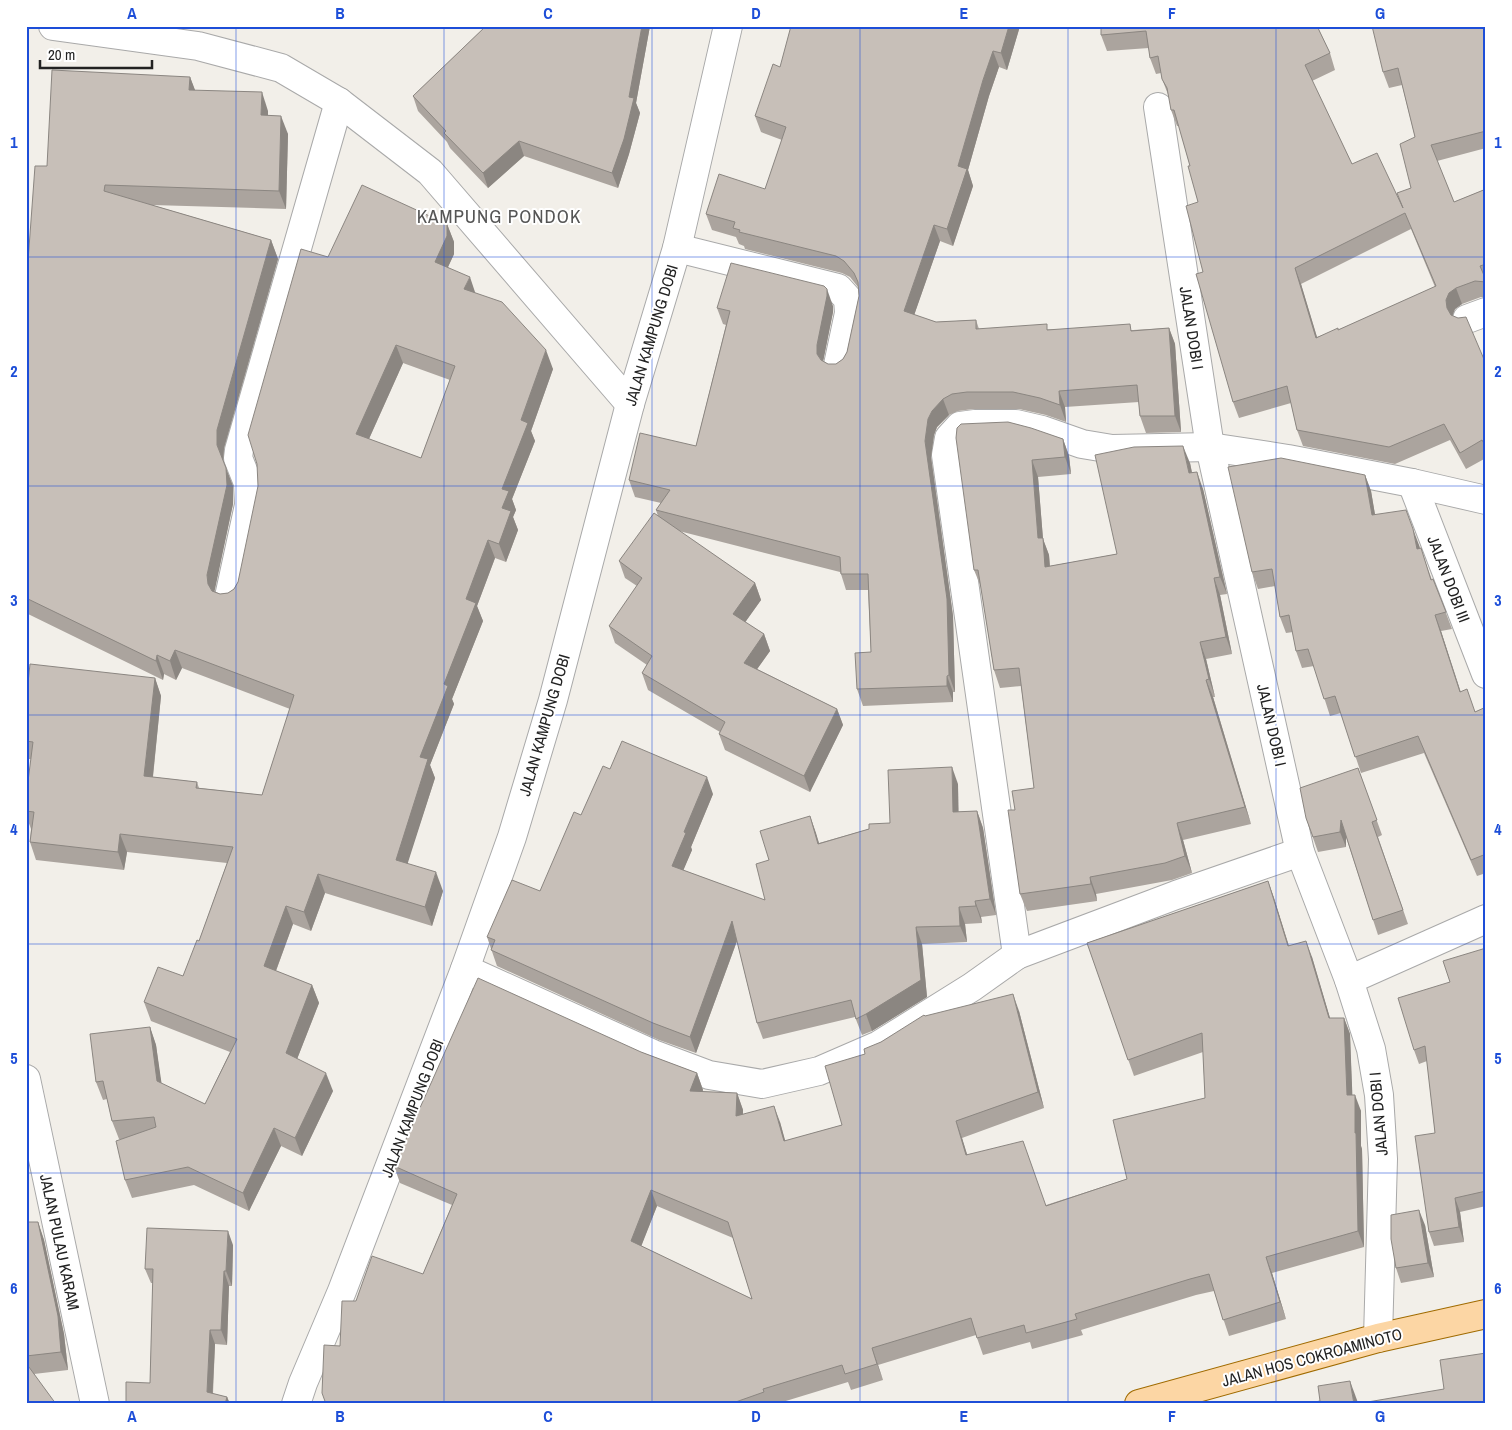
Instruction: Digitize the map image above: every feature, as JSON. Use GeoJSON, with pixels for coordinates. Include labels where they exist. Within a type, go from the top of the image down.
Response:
{"type":"FeatureCollection","features":[{"type":"Feature","properties":{"kind":"main road","name":"JALAN HOS COKROAMINOTO"},"geometry":{"type":"LineString","coordinates":[[1155,1402],[1378,1338],[1486,1314]]}},
{"type":"Feature","properties":{"kind":"street"},"geometry":{"type":"LineString","coordinates":[[53,26],[198,46],[281,68],[339,102],[430,172],[630,404]]}},
{"type":"Feature","properties":{"kind":"street","name":"JALAN KAMPUNG DOBI"},"geometry":{"type":"LineString","coordinates":[[296,1404],[342,1291],[465,969],[512,837],[553,700],[630,404],[677,248],[728,26]]}},
{"type":"Feature","properties":{"kind":"street"},"geometry":{"type":"LineString","coordinates":[[229,597],[249,505],[248,483],[238,458],[239,450],[339,102]]}},
{"type":"Feature","properties":{"kind":"street","name":"JALAN DOBI I"},"geometry":{"type":"LineString","coordinates":[[1158,107],[1210,447],[1300,852],[1349,980],[1371,1049],[1380,1095],[1383,1159],[1378,1338]]}},
{"type":"Feature","properties":{"kind":"street"},"geometry":{"type":"LineString","coordinates":[[677,248],[838,288],[848,299],[849,313],[838,365]]}},
{"type":"Feature","properties":{"kind":"street"},"geometry":{"type":"LineString","coordinates":[[1017,955],[946,456],[949,438],[960,426],[1016,424],[1042,430],[1082,444],[1112,449],[1210,447],[1288,459],[1412,483],[1486,500]]}},
{"type":"Feature","properties":{"kind":"street","name":"JALAN DOBI III"},"geometry":{"type":"LineString","coordinates":[[1412,483],[1486,674]]}},
{"type":"Feature","properties":{"kind":"street"},"geometry":{"type":"LineString","coordinates":[[465,969],[653,1054],[710,1075],[762,1084],[819,1071],[879,1045],[972,988],[1017,955],[1176,895],[1300,852]]}},
{"type":"Feature","properties":{"kind":"street"},"geometry":{"type":"LineString","coordinates":[[1349,980],[1486,919]]}},
{"type":"Feature","properties":{"kind":"street","name":"JALAN PULAU KARAM"},"geometry":{"type":"LineString","coordinates":[[26,1079],[34,1159],[95,1404]]}},
{"type":"Feature","properties":{"kind":"building"},"geometry":{"type":"Polygon","coordinates":[[[486,26],[642,26],[629,97],[634,98],[624,139],[612,173],[519,141],[483,173],[444,133],[446,131],[413,96],[486,26]]]}},
{"type":"Feature","properties":{"kind":"building"},"geometry":{"type":"Polygon","coordinates":[[[791,26],[1009,26],[1001,53],[993,51],[983,80],[958,166],[967,169],[947,229],[934,225],[904,311],[936,322],[976,320],[976,329],[1047,324],[1047,330],[1130,324],[1131,331],[1169,328],[1175,416],[1140,416],[1137,385],[1059,391],[1060,405],[1013,392],[967,392],[952,394],[943,399],[932,411],[928,419],[925,441],[947,599],[949,675],[947,676],[947,686],[857,689],[855,653],[871,652],[868,574],[841,574],[840,557],[656,510],[670,490],[629,480],[640,433],[696,446],[730,311],[717,308],[731,263],[824,286],[827,289],[827,296],[817,345],[817,354],[821,360],[828,364],[836,364],[843,359],[847,352],[859,296],[858,282],[854,273],[844,261],[836,256],[739,232],[740,230],[733,228],[735,222],[706,214],[719,174],[765,189],[786,127],[755,116],[773,64],[780,67],[791,26]]]}},
{"type":"Feature","properties":{"kind":"building"},"geometry":{"type":"Polygon","coordinates":[[[1101,26],[1317,26],[1330,53],[1305,65],[1352,164],[1377,153],[1403,208],[1397,193],[1411,188],[1400,144],[1415,137],[1398,68],[1383,72],[1372,26],[1486,26],[1486,131],[1431,145],[1454,202],[1486,189],[1486,264],[1480,266],[1486,282],[1475,281],[1456,288],[1449,293],[1446,300],[1447,308],[1451,315],[1458,318],[1466,317],[1486,364],[1486,447],[1482,440],[1460,453],[1444,424],[1389,447],[1297,430],[1287,386],[1233,402],[1196,274],[1203,272],[1186,206],[1198,202],[1174,110],[1171,110],[1167,88],[1162,79],[1158,56],[1150,58],[1146,31],[1101,35],[1101,26]],[[1405,213],[1295,268],[1316,338],[1436,286],[1405,213]]]}},
{"type":"Feature","properties":{"kind":"building"},"geometry":{"type":"Polygon","coordinates":[[[52,70],[190,77],[189,90],[262,92],[261,115],[281,116],[279,191],[105,185],[104,191],[271,240],[217,430],[217,445],[226,468],[227,485],[207,575],[208,584],[212,591],[220,594],[228,593],[234,589],[238,582],[258,486],[257,464],[248,435],[301,249],[328,257],[362,185],[447,224],[447,236],[435,262],[470,277],[464,289],[502,302],[546,350],[521,420],[528,423],[502,489],[509,491],[502,508],[511,511],[499,544],[488,540],[466,599],[476,603],[444,684],[448,686],[420,757],[428,759],[396,860],[436,872],[425,907],[318,874],[304,912],[286,906],[264,966],[312,985],[286,1053],[326,1073],[295,1138],[274,1128],[243,1193],[188,1167],[125,1180],[116,1141],[156,1127],[154,1117],[112,1121],[103,1081],[96,1082],[90,1034],[150,1027],[157,1081],[205,1104],[237,1039],[144,1002],[158,967],[183,976],[197,940],[199,941],[233,847],[120,834],[118,852],[30,842],[34,812],[26,811],[26,797],[33,742],[26,741],[26,702],[30,664],[155,678],[144,776],[197,782],[196,788],[262,795],[294,695],[175,650],[170,661],[157,655],[156,661],[26,598],[26,289],[35,166],[47,166],[52,70]],[[396,345],[356,434],[421,458],[455,366],[396,345]]]}},
{"type":"Feature","properties":{"kind":"building"},"geometry":{"type":"Polygon","coordinates":[[[1008,422],[1063,439],[1065,457],[1032,460],[1038,538],[1043,538],[1045,567],[1117,554],[1095,455],[1134,447],[1183,446],[1189,473],[1197,472],[1220,577],[1214,578],[1226,637],[1200,642],[1209,679],[1206,680],[1245,807],[1177,823],[1185,856],[1165,863],[1090,877],[1091,884],[1020,894],[1008,810],[1015,810],[1012,791],[1034,788],[1019,668],[994,670],[978,570],[974,570],[956,438],[957,428],[961,424],[1008,422]]]}},
{"type":"Feature","properties":{"kind":"building"},"geometry":{"type":"Polygon","coordinates":[[[1281,458],[1365,475],[1372,515],[1406,510],[1413,529],[1417,549],[1421,548],[1431,580],[1433,579],[1446,612],[1435,615],[1460,692],[1467,689],[1475,712],[1486,707],[1486,854],[1471,860],[1418,736],[1355,757],[1335,696],[1324,699],[1308,649],[1296,651],[1289,615],[1280,617],[1272,569],[1252,572],[1228,467],[1281,458]]]}},
{"type":"Feature","properties":{"kind":"building"},"geometry":{"type":"Polygon","coordinates":[[[654,513],[755,583],[733,614],[764,634],[744,663],[837,709],[804,776],[719,734],[725,722],[642,673],[652,656],[609,626],[642,578],[619,561],[654,513]]]}},
{"type":"Feature","properties":{"kind":"building"},"geometry":{"type":"Polygon","coordinates":[[[622,741],[707,777],[672,866],[765,900],[756,864],[769,860],[760,831],[810,816],[818,844],[869,829],[869,824],[890,823],[888,770],[952,767],[953,812],[977,811],[990,899],[975,901],[976,906],[959,907],[960,926],[916,927],[921,980],[856,1019],[851,1000],[757,1023],[732,921],[690,1037],[653,1023],[491,950],[495,940],[487,937],[512,880],[540,891],[574,812],[581,815],[603,766],[610,769],[622,741]]]}},
{"type":"Feature","properties":{"kind":"building"},"geometry":{"type":"Polygon","coordinates":[[[1358,768],[1377,820],[1372,822],[1403,910],[1373,920],[1341,820],[1340,832],[1313,837],[1306,818],[1300,788],[1358,768]]]}},
{"type":"Feature","properties":{"kind":"building"},"geometry":{"type":"Polygon","coordinates":[[[1268,881],[1288,946],[1306,941],[1329,1018],[1344,1018],[1347,1095],[1355,1095],[1358,1231],[1266,1257],[1280,1302],[1223,1320],[1209,1274],[1075,1314],[1077,1319],[1026,1333],[1024,1325],[977,1338],[971,1318],[872,1348],[877,1364],[845,1374],[842,1365],[763,1389],[764,1392],[730,1404],[326,1404],[322,1393],[324,1345],[340,1346],[342,1301],[356,1301],[372,1256],[423,1274],[457,1194],[394,1166],[478,978],[641,1052],[697,1073],[690,1091],[737,1093],[736,1116],[774,1106],[784,1141],[842,1125],[825,1066],[865,1054],[864,1049],[881,1042],[924,1015],[1013,994],[1038,1092],[956,1121],[966,1155],[1023,1141],[1046,1206],[1127,1179],[1113,1120],[1205,1098],[1202,1033],[1128,1060],[1087,943],[1268,881]],[[651,1190],[631,1241],[752,1299],[728,1222],[651,1190]]]}},
{"type":"Feature","properties":{"kind":"building"},"geometry":{"type":"Polygon","coordinates":[[[1486,948],[1486,1191],[1455,1198],[1459,1227],[1429,1232],[1415,1136],[1435,1133],[1425,1046],[1414,1050],[1398,998],[1450,982],[1443,961],[1486,948]]]}},
{"type":"Feature","properties":{"kind":"building"},"geometry":{"type":"Polygon","coordinates":[[[1419,1210],[1428,1263],[1396,1268],[1391,1239],[1391,1215],[1419,1210]]]}},
{"type":"Feature","properties":{"kind":"building"},"geometry":{"type":"Polygon","coordinates":[[[26,1222],[38,1222],[58,1316],[61,1352],[26,1356],[26,1222]]]}},
{"type":"Feature","properties":{"kind":"building"},"geometry":{"type":"Polygon","coordinates":[[[147,1228],[228,1231],[221,1330],[210,1330],[207,1392],[227,1397],[225,1404],[126,1404],[126,1382],[150,1383],[153,1269],[145,1269],[147,1228]]]}},
{"type":"Feature","properties":{"kind":"building"},"geometry":{"type":"Polygon","coordinates":[[[1486,1353],[1486,1404],[1356,1404],[1444,1389],[1440,1360],[1486,1353]]]}},
{"type":"Feature","properties":{"kind":"building"},"geometry":{"type":"Polygon","coordinates":[[[26,1363],[56,1404],[26,1404],[26,1363]]]}},
{"type":"Feature","properties":{"kind":"building"},"geometry":{"type":"Polygon","coordinates":[[[1350,1381],[1354,1404],[1304,1404],[1320,1401],[1318,1386],[1350,1381]]]}},
{"type":"Feature","properties":{"kind":"district","name":"KAMPUNG PONDOK"},"geometry":{"type":"Point","coordinates":[499,216]}}]}
